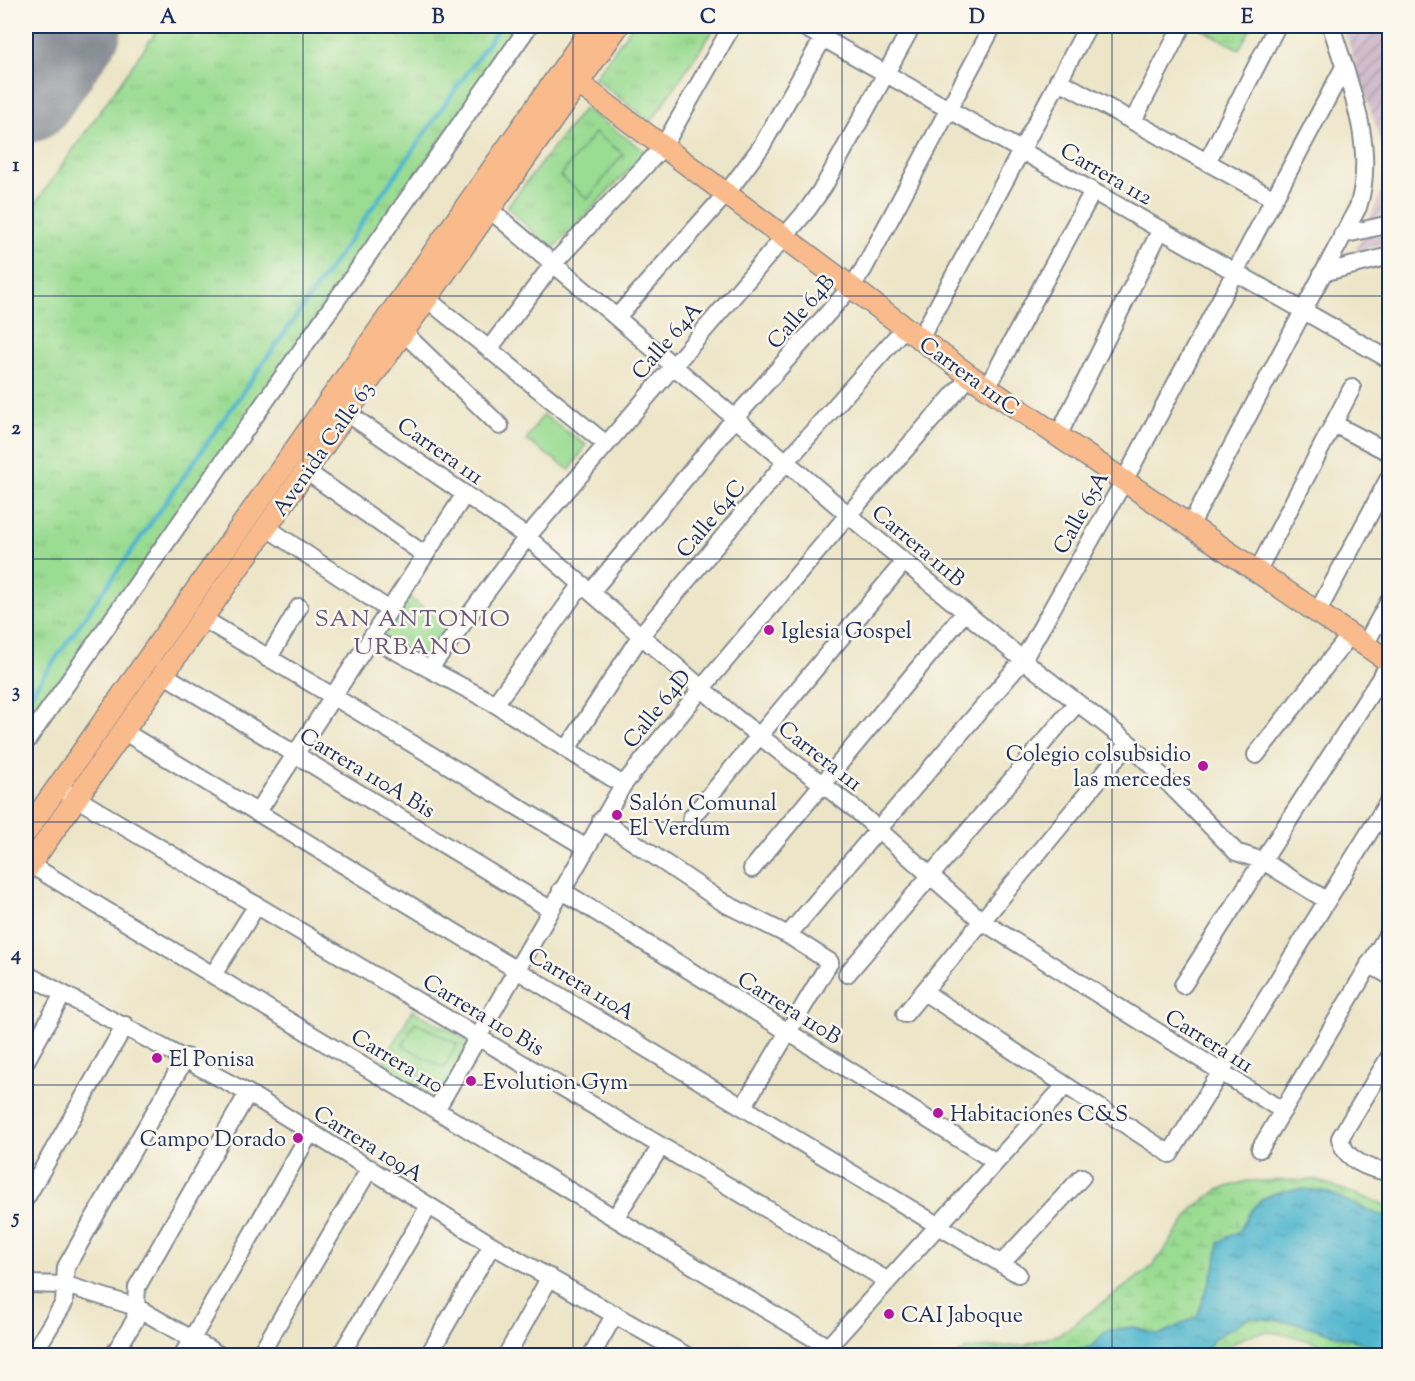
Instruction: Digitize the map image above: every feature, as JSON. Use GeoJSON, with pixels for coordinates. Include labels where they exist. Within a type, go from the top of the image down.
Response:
{"type":"FeatureCollection","features":[{"type":"Feature","properties":{"kind":"main road","name":"Avenida Calle 63"},"geometry":{"type":"LineString","coordinates":[[27,866],[489,209],[570,77],[593,26]]}},
{"type":"Feature","properties":{"kind":"main road","name":"Avenida Calle 63"},"geometry":{"type":"LineString","coordinates":[[26,832],[570,77],[618,26]]}},
{"type":"Feature","properties":{"kind":"main road","name":"Carrera 111C"},"geometry":{"type":"LineString","coordinates":[[570,77],[979,382],[1389,662]]}},
{"type":"Feature","properties":{"kind":"street"},"geometry":{"type":"LineString","coordinates":[[26,742],[529,26]]}},
{"type":"Feature","properties":{"kind":"street"},"geometry":{"type":"LineString","coordinates":[[489,349],[554,264],[663,147],[732,26]]}},
{"type":"Feature","properties":{"kind":"street","name":"Carrera 112"},"geometry":{"type":"LineString","coordinates":[[802,26],[827,32],[886,73],[1389,360]]}},
{"type":"Feature","properties":{"kind":"street","name":"Calle 64A"},"geometry":{"type":"LineString","coordinates":[[430,668],[527,537],[784,237],[824,186],[912,26]]}},
{"type":"Feature","properties":{"kind":"street","name":"Calle 64B"},"geometry":{"type":"LineString","coordinates":[[495,704],[586,588],[851,287],[863,270],[993,26]]}},
{"type":"Feature","properties":{"kind":"street","name":"Calle 64C"},"geometry":{"type":"LineString","coordinates":[[567,749],[641,635],[786,462],[912,333],[1020,149],[1088,26]]}},
{"type":"Feature","properties":{"kind":"street"},"geometry":{"type":"LineString","coordinates":[[1133,121],[1182,26]]}},
{"type":"Feature","properties":{"kind":"street"},"geometry":{"type":"LineString","coordinates":[[1207,162],[1277,26]]}},
{"type":"Feature","properties":{"kind":"street"},"geometry":{"type":"LineString","coordinates":[[1190,526],[1358,207],[1365,174],[1360,129],[1331,26]]}},
{"type":"Feature","properties":{"kind":"street"},"geometry":{"type":"LineString","coordinates":[[617,317],[726,194],[761,147],[827,32]]}},
{"type":"Feature","properties":{"kind":"street","name":"Calle 65A"},"geometry":{"type":"LineString","coordinates":[[788,934],[1023,660],[1124,481],[1344,67]]}},
{"type":"Feature","properties":{"kind":"street"},"geometry":{"type":"LineString","coordinates":[[1058,80],[1274,199]]}},
{"type":"Feature","properties":{"kind":"street","name":"Calle 64D"},"geometry":{"type":"LineString","coordinates":[[436,1110],[585,847],[623,785],[848,515],[979,382],[1093,191]]}},
{"type":"Feature","properties":{"kind":"street","name":"Carrera 111B"},"geometry":{"type":"LineString","coordinates":[[489,209],[904,562],[1129,743],[1236,852],[1263,861],[1326,900]]}},
{"type":"Feature","properties":{"kind":"street"},"geometry":{"type":"LineString","coordinates":[[1342,235],[1389,224]]}},
{"type":"Feature","properties":{"kind":"street"},"geometry":{"type":"LineString","coordinates":[[1058,436],[1161,229]]}},
{"type":"Feature","properties":{"kind":"street"},"geometry":{"type":"LineString","coordinates":[[1322,273],[1385,261]]}},
{"type":"Feature","properties":{"kind":"street"},"geometry":{"type":"LineString","coordinates":[[427,298],[606,444]]}},
{"type":"Feature","properties":{"kind":"street"},"geometry":{"type":"LineString","coordinates":[[403,332],[500,426]]}},
{"type":"Feature","properties":{"kind":"street"},"geometry":{"type":"LineString","coordinates":[[1257,572],[1352,388]]}},
{"type":"Feature","properties":{"kind":"street","name":"Carrera 111"},"geometry":{"type":"LineString","coordinates":[[347,413],[527,537],[758,735],[879,830],[982,921],[1283,1111]]}},
{"type":"Feature","properties":{"kind":"street"},"geometry":{"type":"LineString","coordinates":[[1334,424],[1389,453]]}},
{"type":"Feature","properties":{"kind":"street"},"geometry":{"type":"LineString","coordinates":[[306,471],[425,555]]}},
{"type":"Feature","properties":{"kind":"street"},"geometry":{"type":"LineString","coordinates":[[1317,613],[1389,476]]}},
{"type":"Feature","properties":{"kind":"street"},"geometry":{"type":"LineString","coordinates":[[257,813],[465,494]]}},
{"type":"Feature","properties":{"kind":"street"},"geometry":{"type":"LineString","coordinates":[[266,527],[389,610]]}},
{"type":"Feature","properties":{"kind":"street"},"geometry":{"type":"LineString","coordinates":[[691,818],[904,562]]}},
{"type":"Feature","properties":{"kind":"street"},"geometry":{"type":"LineString","coordinates":[[1256,755],[1357,640],[1389,599]]}},
{"type":"Feature","properties":{"kind":"street"},"geometry":{"type":"LineString","coordinates":[[268,659],[299,607]]}},
{"type":"Feature","properties":{"kind":"street"},"geometry":{"type":"LineString","coordinates":[[752,868],[965,612]]}},
{"type":"Feature","properties":{"kind":"street"},"geometry":{"type":"LineString","coordinates":[[202,618],[585,847]]}},
{"type":"Feature","properties":{"kind":"street"},"geometry":{"type":"LineString","coordinates":[[371,638],[495,704],[623,785]]}},
{"type":"Feature","properties":{"kind":"street"},"geometry":{"type":"LineString","coordinates":[[1183,985],[1389,662]]}},
{"type":"Feature","properties":{"kind":"street","name":"Carrera 110A Bis"},"geometry":{"type":"LineString","coordinates":[[163,674],[550,909]]}},
{"type":"Feature","properties":{"kind":"street"},"geometry":{"type":"LineString","coordinates":[[847,974],[1077,703]]}},
{"type":"Feature","properties":{"kind":"street","name":"Carrera 110A"},"geometry":{"type":"LineString","coordinates":[[123,731],[1018,1274]]}},
{"type":"Feature","properties":{"kind":"street"},"geometry":{"type":"LineString","coordinates":[[905,1014],[1129,743]]}},
{"type":"Feature","properties":{"kind":"street","name":"Carrera 110 Bis"},"geometry":{"type":"LineString","coordinates":[[58,787],[888,1281]]}},
{"type":"Feature","properties":{"kind":"street"},"geometry":{"type":"LineString","coordinates":[[924,992],[1170,1154],[1389,799]]}},
{"type":"Feature","properties":{"kind":"street"},"geometry":{"type":"LineString","coordinates":[[601,820],[724,903],[788,934],[830,962],[743,1107]]}},
{"type":"Feature","properties":{"kind":"street","name":"Carrera 110"},"geometry":{"type":"LineString","coordinates":[[27,866],[213,975],[832,1351]]}},
{"type":"Feature","properties":{"kind":"street","name":"Carrera 110B"},"geometry":{"type":"LineString","coordinates":[[561,890],[996,1162]]}},
{"type":"Feature","properties":{"kind":"street"},"geometry":{"type":"LineString","coordinates":[[213,975],[257,906]]}},
{"type":"Feature","properties":{"kind":"street"},"geometry":{"type":"LineString","coordinates":[[1260,1149],[1389,930]]}},
{"type":"Feature","properties":{"kind":"street"},"geometry":{"type":"LineString","coordinates":[[1369,964],[1389,976]]}},
{"type":"Feature","properties":{"kind":"street","name":"Carrera 109A"},"geometry":{"type":"LineString","coordinates":[[26,974],[186,1057],[492,1245],[682,1354]]}},
{"type":"Feature","properties":{"kind":"street"},"geometry":{"type":"LineString","coordinates":[[26,1060],[63,994]]}},
{"type":"Feature","properties":{"kind":"street"},"geometry":{"type":"LineString","coordinates":[[26,1198],[125,1025]]}},
{"type":"Feature","properties":{"kind":"street"},"geometry":{"type":"LineString","coordinates":[[1389,1056],[1340,1138],[1341,1146],[1347,1154],[1366,1167],[1389,1172]]}},
{"type":"Feature","properties":{"kind":"street"},"geometry":{"type":"LineString","coordinates":[[32,1356],[64,1303],[66,1267],[186,1057]]}},
{"type":"Feature","properties":{"kind":"street"},"geometry":{"type":"LineString","coordinates":[[832,1351],[888,1281],[1065,1086]]}},
{"type":"Feature","properties":{"kind":"street"},"geometry":{"type":"LineString","coordinates":[[113,1356],[135,1320],[137,1287],[248,1093]]}},
{"type":"Feature","properties":{"kind":"street"},"geometry":{"type":"LineString","coordinates":[[182,1356],[310,1133]]}},
{"type":"Feature","properties":{"kind":"street"},"geometry":{"type":"LineString","coordinates":[[615,1218],[662,1146]]}},
{"type":"Feature","properties":{"kind":"street"},"geometry":{"type":"LineString","coordinates":[[259,1356],[370,1168]]}},
{"type":"Feature","properties":{"kind":"street"},"geometry":{"type":"LineString","coordinates":[[1001,1264],[1082,1177]]}},
{"type":"Feature","properties":{"kind":"street"},"geometry":{"type":"LineString","coordinates":[[340,1356],[429,1206]]}},
{"type":"Feature","properties":{"kind":"street"},"geometry":{"type":"LineString","coordinates":[[428,1356],[492,1245]]}},
{"type":"Feature","properties":{"kind":"street"},"geometry":{"type":"LineString","coordinates":[[506,1356],[550,1277]]}},
{"type":"Feature","properties":{"kind":"street"},"geometry":{"type":"LineString","coordinates":[[26,1284],[66,1285],[136,1307],[222,1356]]}},
{"type":"Feature","properties":{"kind":"street"},"geometry":{"type":"LineString","coordinates":[[591,1356],[615,1314]]}},
{"type":"Feature","properties":{"kind":"shaded area"},"geometry":{"type":"Polygon","coordinates":[[[1343,26],[1389,26],[1389,242],[1355,252],[1380,195],[1386,157],[1343,26]]]}},
{"type":"Feature","properties":{"kind":"green space"},"geometry":{"type":"Polygon","coordinates":[[[160,26],[520,26],[26,731],[26,217],[160,26]]]}},
{"type":"Feature","properties":{"kind":"green space"},"geometry":{"type":"Polygon","coordinates":[[[632,26],[716,26],[651,122],[594,78],[632,26]]]}},
{"type":"Feature","properties":{"kind":"green space"},"geometry":{"type":"Polygon","coordinates":[[[1196,26],[1252,26],[1239,49],[1196,26]]]}},
{"type":"Feature","properties":{"kind":"green space"},"geometry":{"type":"Polygon","coordinates":[[[584,108],[646,152],[552,250],[507,207],[584,108]]]}},
{"type":"Feature","properties":{"kind":"green space"},"geometry":{"type":"Polygon","coordinates":[[[595,133],[623,154],[588,199],[560,176],[595,133]]]}},
{"type":"Feature","properties":{"kind":"green space"},"geometry":{"type":"Polygon","coordinates":[[[543,415],[586,445],[570,470],[526,440],[543,415]]]}},
{"type":"Feature","properties":{"kind":"green space"},"geometry":{"type":"Polygon","coordinates":[[[405,594],[449,627],[427,662],[378,635],[405,594]]]}},
{"type":"Feature","properties":{"kind":"green space"},"geometry":{"type":"Polygon","coordinates":[[[412,1010],[471,1042],[438,1100],[382,1066],[412,1010]]]}},
{"type":"Feature","properties":{"kind":"green space"},"geometry":{"type":"Polygon","coordinates":[[[415,1022],[457,1044],[444,1068],[403,1046],[415,1022]]]}},
{"type":"Feature","properties":{"kind":"green space"},"geometry":{"type":"Polygon","coordinates":[[[1316,1180],[1389,1206],[1389,1355],[1357,1355],[1286,1334],[1270,1332],[1253,1334],[1236,1341],[1219,1355],[954,1356],[967,1349],[1026,1345],[1060,1334],[1153,1266],[1194,1208],[1218,1190],[1247,1181],[1316,1180]]]}},
{"type":"Feature","properties":{"kind":"water"},"geometry":{"type":"Polygon","coordinates":[[[1301,1189],[1324,1191],[1380,1215],[1389,1216],[1389,1351],[1300,1324],[1250,1317],[1213,1339],[1203,1355],[1028,1355],[1067,1353],[1091,1347],[1106,1331],[1132,1327],[1159,1335],[1197,1317],[1216,1263],[1219,1242],[1240,1231],[1250,1212],[1263,1199],[1279,1192],[1301,1189]]]}},
{"type":"Feature","properties":{"kind":"waterway"},"geometry":{"type":"LineString","coordinates":[[26,701],[500,26]]}},
{"type":"Feature","properties":{"kind":"runway"},"geometry":{"type":"LineString","coordinates":[[26,95],[74,26]]}},
{"type":"Feature","properties":{"kind":"place","name":"Iglesia Gospel"},"geometry":{"type":"Point","coordinates":[769,630]}},
{"type":"Feature","properties":{"kind":"place","name":"Colegio colsubsidio las mercedes"},"geometry":{"type":"Point","coordinates":[1203,766]}},
{"type":"Feature","properties":{"kind":"place","name":"Salón Comunal El Verdum"},"geometry":{"type":"Point","coordinates":[617,815]}},
{"type":"Feature","properties":{"kind":"place","name":"El Ponisa"},"geometry":{"type":"Point","coordinates":[157,1058]}},
{"type":"Feature","properties":{"kind":"place","name":"Evolution Gym"},"geometry":{"type":"Point","coordinates":[471,1081]}},
{"type":"Feature","properties":{"kind":"place","name":"Habitaciones C&S"},"geometry":{"type":"Point","coordinates":[938,1113]}},
{"type":"Feature","properties":{"kind":"place","name":"Campo Dorado"},"geometry":{"type":"Point","coordinates":[298,1138]}},
{"type":"Feature","properties":{"kind":"place","name":"CAI Jaboque"},"geometry":{"type":"Point","coordinates":[889,1314]}},
{"type":"Feature","properties":{"kind":"district","name":"SAN ANTONIO URBANO"},"geometry":{"type":"Point","coordinates":[413,632]}}]}
